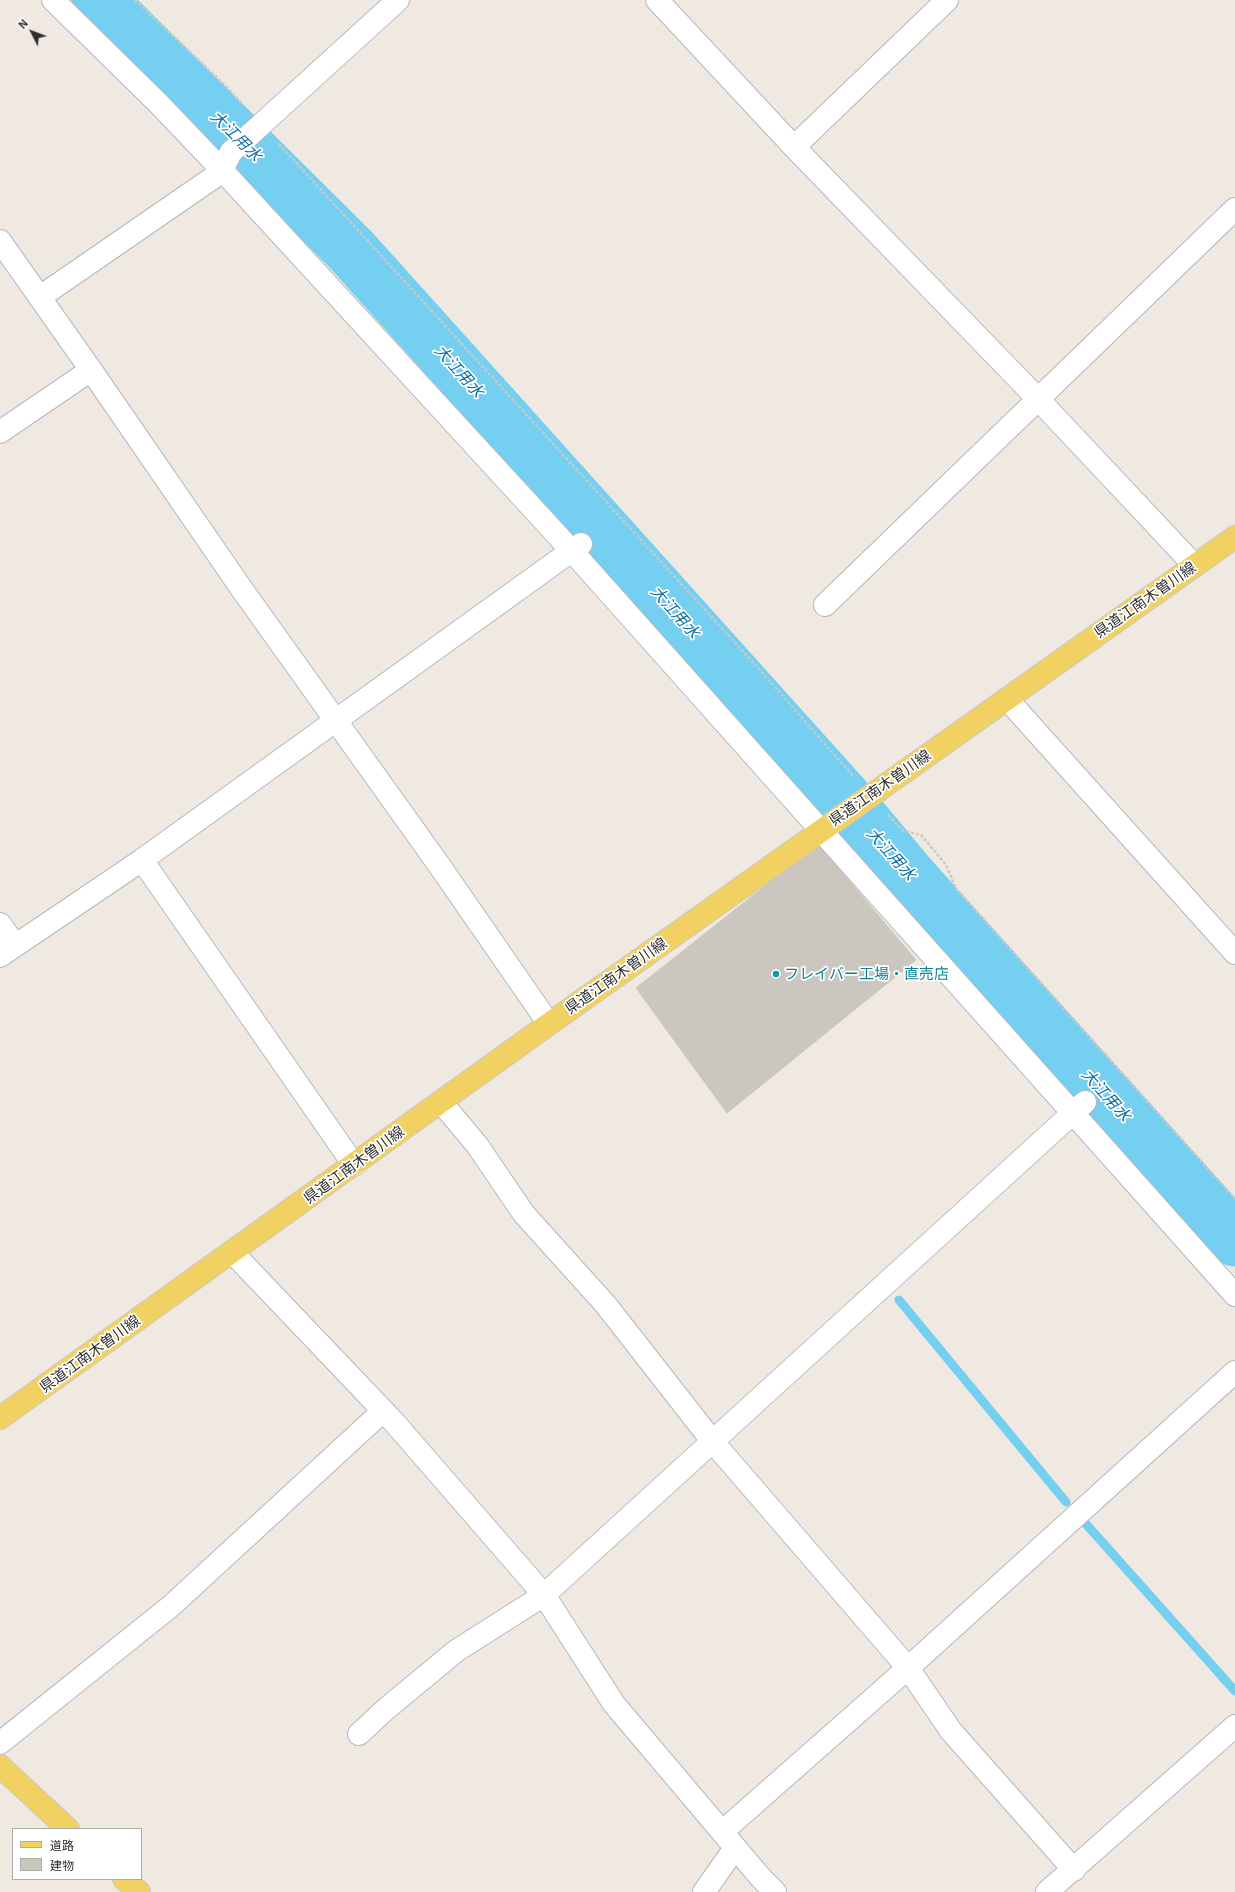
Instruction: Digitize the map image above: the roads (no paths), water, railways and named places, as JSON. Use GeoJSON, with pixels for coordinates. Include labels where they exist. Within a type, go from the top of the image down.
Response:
{"type":"FeatureCollection","features":[{"type":"Feature","properties":{"kind":"main road","name":"県道江南木曽川線"},"geometry":{"type":"LineString","coordinates":[[0,1418],[549,1024],[1006,698],[1235,537]]}},
{"type":"Feature","properties":{"kind":"main road"},"geometry":{"type":"LineString","coordinates":[[0,1766],[67,1828]]}},
{"type":"Feature","properties":{"kind":"main road"},"geometry":{"type":"LineString","coordinates":[[125,1880],[139,1892]]}},
{"type":"Feature","properties":{"kind":"street"},"geometry":{"type":"LineString","coordinates":[[53,0],[152,97],[226,161],[576,547],[822,830],[1080,1108],[1235,1295]]}},
{"type":"Feature","properties":{"kind":"street"},"geometry":{"type":"LineString","coordinates":[[40,297],[226,161],[257,127],[398,0]]}},
{"type":"Feature","properties":{"kind":"street"},"geometry":{"type":"LineString","coordinates":[[656,0],[794,147],[1038,399],[1194,565]]}},
{"type":"Feature","properties":{"kind":"street"},"geometry":{"type":"LineString","coordinates":[[794,147],[947,0]]}},
{"type":"Feature","properties":{"kind":"street"},"geometry":{"type":"LineString","coordinates":[[825,605],[1235,209]]}},
{"type":"Feature","properties":{"kind":"street"},"geometry":{"type":"LineString","coordinates":[[0,241],[241,588],[439,864],[549,1024]]}},
{"type":"Feature","properties":{"kind":"street"},"geometry":{"type":"LineString","coordinates":[[0,432],[91,370]]}},
{"type":"Feature","properties":{"kind":"street"},"geometry":{"type":"LineString","coordinates":[[0,924],[8,951],[142,860],[576,547]]}},
{"type":"Feature","properties":{"kind":"street"},"geometry":{"type":"LineString","coordinates":[[1006,698],[1235,954]]}},
{"type":"Feature","properties":{"kind":"street"},"geometry":{"type":"LineString","coordinates":[[142,860],[354,1165]]}},
{"type":"Feature","properties":{"kind":"street"},"geometry":{"type":"LineString","coordinates":[[441,1102],[477,1145],[524,1214],[606,1305],[713,1442],[908,1668],[951,1731],[1074,1870]]}},
{"type":"Feature","properties":{"kind":"street"},"geometry":{"type":"LineString","coordinates":[[360,1734],[386,1709],[456,1651],[544,1594],[1080,1108]]}},
{"type":"Feature","properties":{"kind":"street"},"geometry":{"type":"LineString","coordinates":[[232,1252],[383,1411],[544,1594],[614,1704],[775,1892]]}},
{"type":"Feature","properties":{"kind":"street"},"geometry":{"type":"LineString","coordinates":[[704,1892],[729,1840],[908,1668],[1235,1372]]}},
{"type":"Feature","properties":{"kind":"street"},"geometry":{"type":"LineString","coordinates":[[0,1743],[172,1606],[383,1411]]}},
{"type":"Feature","properties":{"kind":"street"},"geometry":{"type":"LineString","coordinates":[[1047,1892],[1074,1870],[1235,1726]]}},
{"type":"Feature","properties":{"kind":"waterway","name":"大江用水"},"geometry":{"type":"LineString","coordinates":[[99,0],[351,250],[844,798],[909,876],[1235,1239]]}},
{"type":"Feature","properties":{"kind":"waterway"},"geometry":{"type":"LineString","coordinates":[[899,1300],[1066,1502]]}},
{"type":"Feature","properties":{"kind":"waterway"},"geometry":{"type":"LineString","coordinates":[[1086,1524],[1235,1691]]}},
{"type":"Feature","properties":{"kind":"place","name":"フレイバー工場・直売店"},"geometry":{"type":"Point","coordinates":[776,974]}}]}
